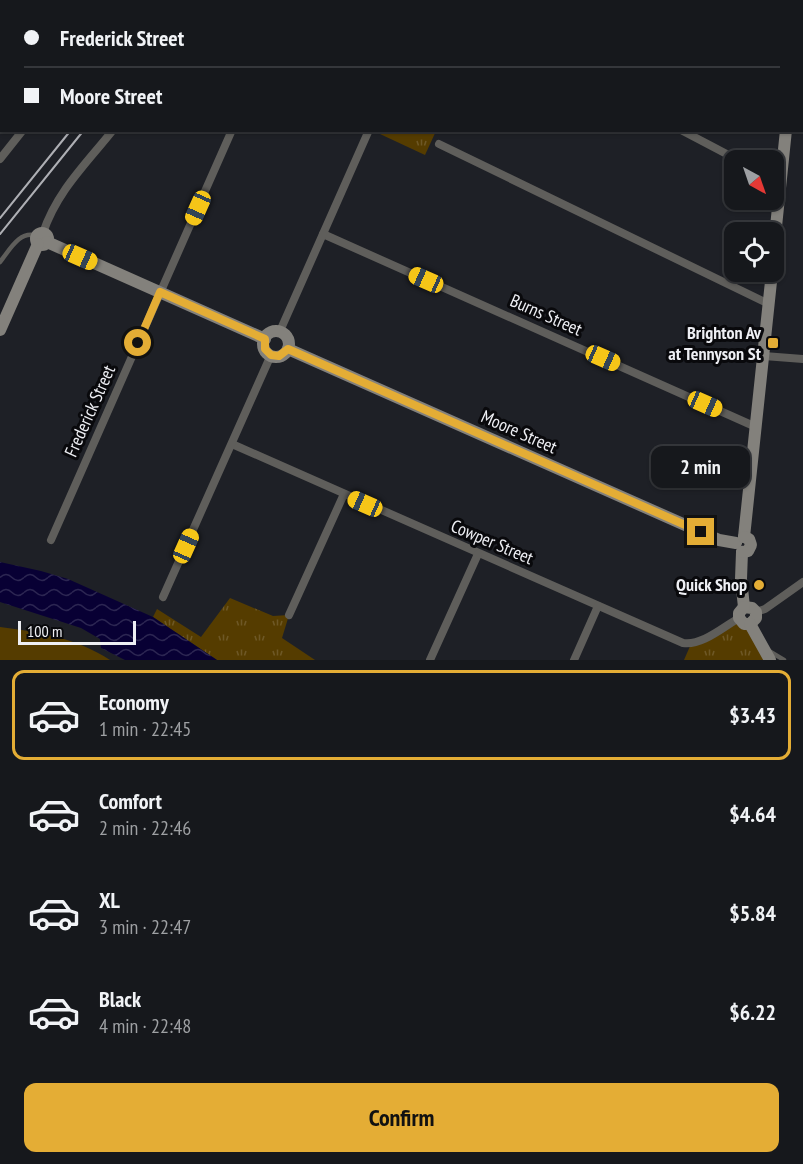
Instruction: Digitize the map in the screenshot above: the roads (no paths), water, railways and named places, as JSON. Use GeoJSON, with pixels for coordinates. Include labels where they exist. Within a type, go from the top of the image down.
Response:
{"type":"FeatureCollection","features":[{"type":"Feature","properties":{"kind":"street"},"geometry":{"type":"LineString","coordinates":[[0,159],[21,132]]}},
{"type":"Feature","properties":{"kind":"street"},"geometry":{"type":"LineString","coordinates":[[0,330],[41,239],[48,218],[66,186],[111,132]]}},
{"type":"Feature","properties":{"kind":"street","name":"Frederick Street"},"geometry":{"type":"LineString","coordinates":[[51,540],[231,132]]}},
{"type":"Feature","properties":{"kind":"street"},"geometry":{"type":"LineString","coordinates":[[280,331],[368,132]]}},
{"type":"Feature","properties":{"kind":"street"},"geometry":{"type":"LineString","coordinates":[[685,132],[724,153]]}},
{"type":"Feature","properties":{"kind":"street"},"geometry":{"type":"LineString","coordinates":[[782,150],[786,132]]}},
{"type":"Feature","properties":{"kind":"street"},"geometry":{"type":"LineString","coordinates":[[439,144],[769,304]]}},
{"type":"Feature","properties":{"kind":"street","name":"Burns Street"},"geometry":{"type":"LineString","coordinates":[[323,234],[756,427]]}},
{"type":"Feature","properties":{"kind":"street"},"geometry":{"type":"LineString","coordinates":[[41,239],[265,339]]}},
{"type":"Feature","properties":{"kind":"street"},"geometry":{"type":"LineString","coordinates":[[770,660],[747,615],[741,579],[741,544],[771,282]]}},
{"type":"Feature","properties":{"kind":"street"},"geometry":{"type":"LineString","coordinates":[[280,331],[289,340],[288,349],[279,356],[271,355],[265,349],[265,339],[272,332],[280,331]]}},
{"type":"Feature","properties":{"kind":"street","name":"Moore Street"},"geometry":{"type":"LineString","coordinates":[[288,349],[709,536],[741,544]]}},
{"type":"Feature","properties":{"kind":"street"},"geometry":{"type":"LineString","coordinates":[[163,597],[271,355]]}},
{"type":"Feature","properties":{"kind":"street"},"geometry":{"type":"LineString","coordinates":[[764,356],[803,359]]}},
{"type":"Feature","properties":{"kind":"street","name":"Cowper Street"},"geometry":{"type":"LineString","coordinates":[[232,444],[478,554],[667,636],[691,644],[747,615]]}},
{"type":"Feature","properties":{"kind":"street"},"geometry":{"type":"LineString","coordinates":[[289,615],[344,494]]}},
{"type":"Feature","properties":{"kind":"street"},"geometry":{"type":"LineString","coordinates":[[430,660],[478,554]]}},
{"type":"Feature","properties":{"kind":"street"},"geometry":{"type":"LineString","coordinates":[[747,615],[765,609],[803,582]]}},
{"type":"Feature","properties":{"kind":"street"},"geometry":{"type":"LineString","coordinates":[[574,660],[598,606]]}},
{"type":"Feature","properties":{"kind":"lane"},"geometry":{"type":"LineString","coordinates":[[0,262],[23,236],[30,233],[41,239]]}},
{"type":"Feature","properties":{"kind":"lane"},"geometry":{"type":"LineString","coordinates":[[764,648],[784,660]]}},
{"type":"Feature","properties":{"kind":"water"},"geometry":{"type":"Polygon","coordinates":[[[0,562],[68,579],[153,617],[217,660],[125,660],[101,648],[100,639],[81,628],[0,602],[0,562]]]}},
{"type":"Feature","properties":{"kind":"railway"},"geometry":{"type":"LineString","coordinates":[[0,218],[69,132]]}},
{"type":"Feature","properties":{"kind":"railway"},"geometry":{"type":"LineString","coordinates":[[0,234],[82,132]]}},
{"type":"Feature","properties":{"kind":"place","name":"Brighton Av at Tennyson St"},"geometry":{"type":"Point","coordinates":[773,343]}},
{"type":"Feature","properties":{"kind":"place","name":"Quick Shop"},"geometry":{"type":"Point","coordinates":[759,585]}}]}
